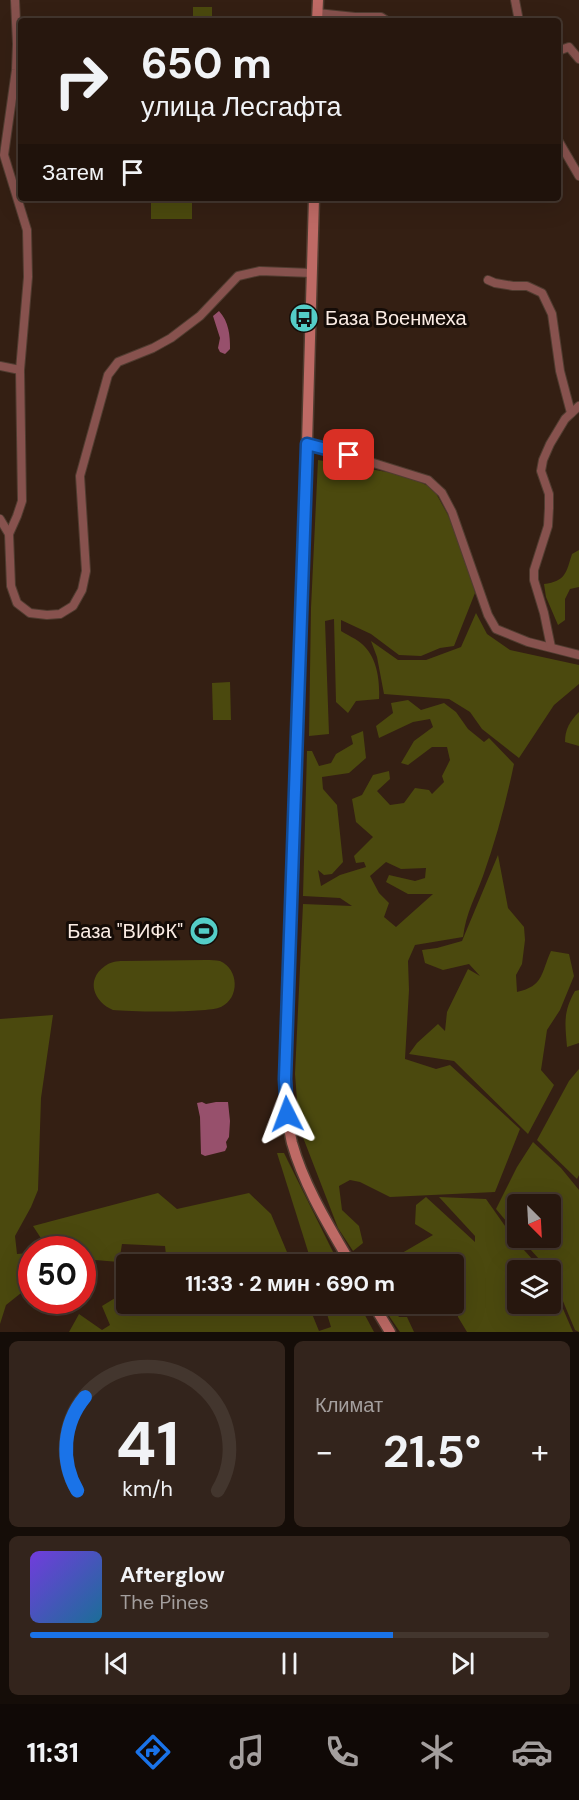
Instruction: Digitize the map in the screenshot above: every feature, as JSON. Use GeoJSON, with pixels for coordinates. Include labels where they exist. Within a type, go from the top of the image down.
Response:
{"type":"FeatureCollection","features":[{"type":"Feature","properties":{"kind":"main road"},"geometry":{"type":"LineString","coordinates":[[317,17],[318,0]]}},
{"type":"Feature","properties":{"kind":"main road"},"geometry":{"type":"LineString","coordinates":[[314,201],[285,1079],[287,1114],[292,1143],[308,1184],[346,1254]]}},
{"type":"Feature","properties":{"kind":"main road"},"geometry":{"type":"LineString","coordinates":[[379,1314],[390,1332]]}},
{"type":"Feature","properties":{"kind":"street"},"geometry":{"type":"LineString","coordinates":[[15,0],[16,70],[2,155],[27,230],[28,243],[28,277],[20,370],[22,501],[9,534],[11,586],[17,603],[30,613],[60,614],[73,606],[82,591],[86,571],[80,476],[108,375],[118,362],[171,338],[200,316],[238,276],[260,271],[312,273]]}},
{"type":"Feature","properties":{"kind":"street"},"geometry":{"type":"LineString","coordinates":[[515,0],[518,18]]}},
{"type":"Feature","properties":{"kind":"street"},"geometry":{"type":"LineString","coordinates":[[317,17],[382,18]]}},
{"type":"Feature","properties":{"kind":"street"},"geometry":{"type":"LineString","coordinates":[[561,50],[579,44]]}},
{"type":"Feature","properties":{"kind":"street"},"geometry":{"type":"LineString","coordinates":[[569,47],[579,59]]}},
{"type":"Feature","properties":{"kind":"street"},"geometry":{"type":"LineString","coordinates":[[561,145],[579,176]]}},
{"type":"Feature","properties":{"kind":"street"},"geometry":{"type":"LineString","coordinates":[[488,280],[513,286],[527,286],[542,293],[552,314],[561,371],[571,413]]}},
{"type":"Feature","properties":{"kind":"street"},"geometry":{"type":"LineString","coordinates":[[0,366],[20,370]]}},
{"type":"Feature","properties":{"kind":"street"},"geometry":{"type":"LineString","coordinates":[[551,648],[534,580],[534,570],[548,526],[549,494],[541,471],[550,444],[565,419],[579,405]]}},
{"type":"Feature","properties":{"kind":"street"},"geometry":{"type":"LineString","coordinates":[[307,444],[428,480],[442,493],[452,512],[488,615],[496,629],[528,642],[579,655]]}},
{"type":"Feature","properties":{"kind":"street"},"geometry":{"type":"LineString","coordinates":[[0,519],[9,534]]}},
{"type":"Feature","properties":{"kind":"shaded area"},"geometry":{"type":"Polygon","coordinates":[[[193,7],[212,7],[212,18],[193,18],[193,7]]]}},
{"type":"Feature","properties":{"kind":"shaded area"},"geometry":{"type":"Polygon","coordinates":[[[151,201],[192,201],[192,219],[151,219],[151,201]]]}},
{"type":"Feature","properties":{"kind":"shaded area"},"geometry":{"type":"Polygon","coordinates":[[[219,311],[227,324],[229,334],[230,349],[225,354],[218,348],[220,338],[213,316],[219,311]]]}},
{"type":"Feature","properties":{"kind":"shaded area"},"geometry":{"type":"Polygon","coordinates":[[[318,460],[404,475],[433,488],[448,515],[469,565],[475,593],[454,646],[440,648],[421,656],[399,655],[371,634],[341,620],[341,631],[360,642],[371,655],[377,669],[379,684],[379,699],[356,701],[348,713],[336,702],[334,619],[325,621],[329,734],[309,736],[311,608],[318,460]]]}},
{"type":"Feature","properties":{"kind":"shaded area"},"geometry":{"type":"Polygon","coordinates":[[[579,550],[579,587],[570,589],[565,599],[565,620],[558,625],[546,597],[544,584],[561,578],[572,554],[579,550]]]}},
{"type":"Feature","properties":{"kind":"shaded area"},"geometry":{"type":"Polygon","coordinates":[[[476,613],[487,634],[510,650],[579,665],[579,684],[554,705],[519,758],[482,729],[470,712],[449,699],[384,694],[377,657],[371,641],[398,660],[426,660],[461,647],[476,613]]]}},
{"type":"Feature","properties":{"kind":"shaded area"},"geometry":{"type":"Polygon","coordinates":[[[230,682],[231,720],[213,720],[212,683],[230,682]]]}},
{"type":"Feature","properties":{"kind":"shaded area"},"geometry":{"type":"Polygon","coordinates":[[[408,700],[421,710],[444,703],[456,712],[468,729],[484,742],[489,738],[514,764],[496,835],[464,928],[463,937],[415,945],[408,961],[409,990],[405,1059],[436,1069],[450,1065],[520,1129],[495,1192],[390,1197],[360,1182],[350,1180],[339,1186],[342,1210],[359,1226],[363,1243],[353,1251],[338,1228],[299,1127],[295,1074],[303,904],[352,906],[340,898],[303,896],[307,751],[312,751],[319,766],[331,763],[336,754],[353,744],[351,736],[363,731],[366,758],[349,773],[322,777],[323,789],[337,805],[343,862],[332,874],[324,875],[318,870],[321,886],[340,875],[366,867],[364,862],[356,863],[354,856],[373,837],[356,822],[352,799],[362,795],[373,775],[389,771],[390,779],[377,791],[390,805],[404,803],[415,788],[429,790],[432,794],[444,782],[442,776],[450,760],[447,747],[432,747],[408,765],[401,763],[414,741],[433,727],[430,719],[413,722],[379,738],[376,726],[393,713],[391,703],[408,700]],[[386,862],[370,876],[379,893],[389,903],[384,917],[396,927],[433,894],[408,894],[386,882],[389,875],[415,881],[425,878],[426,868],[401,869],[386,862]]]}},
{"type":"Feature","properties":{"kind":"shaded area"},"geometry":{"type":"Polygon","coordinates":[[[579,712],[579,746],[565,742],[569,726],[579,712]]]}},
{"type":"Feature","properties":{"kind":"shaded area"},"geometry":{"type":"Polygon","coordinates":[[[498,855],[508,908],[524,927],[522,964],[516,975],[517,992],[537,982],[551,951],[569,954],[574,976],[560,1010],[547,1030],[541,1070],[554,1085],[528,1134],[454,1061],[409,1054],[417,1043],[438,1024],[445,1031],[447,1012],[468,969],[480,976],[469,964],[443,970],[425,963],[422,950],[462,941],[498,855]]]}},
{"type":"Feature","properties":{"kind":"shaded area"},"geometry":{"type":"Polygon","coordinates":[[[220,961],[231,970],[234,977],[232,997],[221,1007],[152,1012],[113,1010],[101,1002],[94,990],[95,978],[99,972],[114,962],[220,961]]]}},
{"type":"Feature","properties":{"kind":"shaded area"},"geometry":{"type":"Polygon","coordinates":[[[579,990],[579,1043],[567,1047],[565,1024],[567,1012],[571,998],[575,991],[579,990]]]}},
{"type":"Feature","properties":{"kind":"shaded area"},"geometry":{"type":"Polygon","coordinates":[[[53,1015],[41,1098],[38,1190],[15,1236],[18,1254],[18,1295],[6,1305],[0,1324],[0,1019],[53,1015]]]}},
{"type":"Feature","properties":{"kind":"shaded area"},"geometry":{"type":"Polygon","coordinates":[[[579,1069],[579,1175],[577,1179],[537,1140],[569,1081],[579,1069]]]}},
{"type":"Feature","properties":{"kind":"shaded area"},"geometry":{"type":"Polygon","coordinates":[[[228,1102],[230,1121],[225,1151],[205,1156],[201,1154],[200,1117],[197,1103],[206,1104],[228,1102]]]}},
{"type":"Feature","properties":{"kind":"shaded area"},"geometry":{"type":"Polygon","coordinates":[[[533,1142],[561,1168],[579,1190],[579,1332],[575,1330],[561,1296],[561,1260],[540,1260],[529,1248],[561,1248],[561,1194],[507,1194],[507,1222],[496,1209],[517,1167],[533,1142]]]}},
{"type":"Feature","properties":{"kind":"shaded area"},"geometry":{"type":"Polygon","coordinates":[[[277,1153],[284,1153],[334,1254],[309,1254],[277,1153]]]}},
{"type":"Feature","properties":{"kind":"shaded area"},"geometry":{"type":"Polygon","coordinates":[[[158,1193],[177,1209],[249,1193],[271,1214],[288,1254],[166,1254],[165,1246],[122,1244],[120,1254],[116,1254],[116,1262],[96,1260],[96,1236],[40,1236],[33,1226],[158,1193]]]}},
{"type":"Feature","properties":{"kind":"shaded area"},"geometry":{"type":"Polygon","coordinates":[[[426,1197],[475,1242],[475,1236],[439,1197],[486,1199],[507,1229],[507,1248],[522,1248],[533,1260],[507,1260],[507,1314],[561,1314],[561,1304],[573,1332],[467,1332],[458,1314],[464,1314],[464,1254],[402,1253],[433,1235],[415,1224],[416,1205],[426,1197]]]}},
{"type":"Feature","properties":{"kind":"shaded area"},"geometry":{"type":"Polygon","coordinates":[[[116,1297],[116,1314],[312,1314],[319,1331],[331,1327],[327,1314],[364,1314],[374,1332],[69,1332],[79,1314],[102,1330],[110,1325],[102,1306],[116,1297]]]}},
{"type":"Feature","properties":{"kind":"shaded area"},"geometry":{"type":"Polygon","coordinates":[[[388,1314],[407,1317],[414,1332],[400,1332],[388,1314]]]}},
{"type":"Feature","properties":{"kind":"place","name":"База Военмеха"},"geometry":{"type":"Point","coordinates":[304,318]}},
{"type":"Feature","properties":{"kind":"place","name":"База \"ВИФК\""},"geometry":{"type":"Point","coordinates":[204,931]}},
{"type":"Feature","properties":{"kind":"route"},"geometry":{"type":"LineString","coordinates":[[287,1114],[285,1079],[307,444],[349,455]]}}]}
